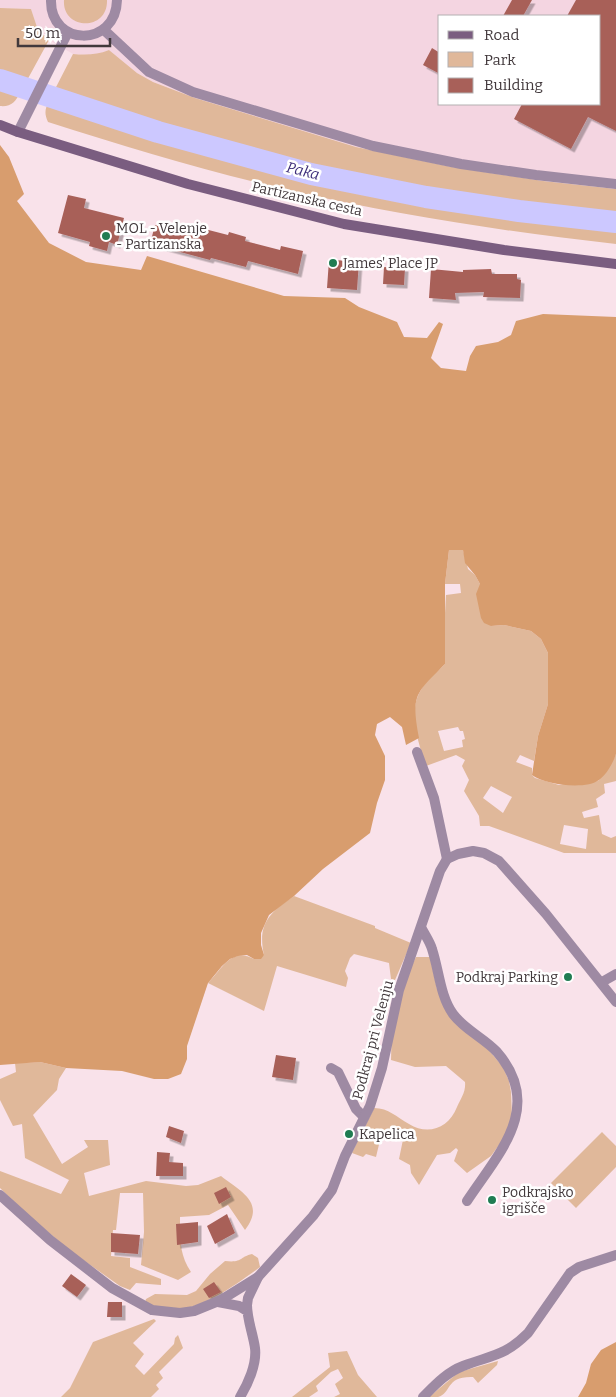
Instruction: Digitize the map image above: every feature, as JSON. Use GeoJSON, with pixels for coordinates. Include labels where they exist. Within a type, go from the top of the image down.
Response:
{"type":"FeatureCollection","features":[{"type":"Feature","properties":{"kind":"main road","name":"Partizanska cesta"},"geometry":{"type":"LineString","coordinates":[[0,125],[188,184],[344,224],[504,250],[616,264]]}},
{"type":"Feature","properties":{"kind":"street"},"geometry":{"type":"LineString","coordinates":[[51,0],[57,23],[68,32],[86,36],[104,30],[115,16],[118,0]]}},
{"type":"Feature","properties":{"kind":"street"},"geometry":{"type":"LineString","coordinates":[[104,30],[148,72],[193,92],[373,146],[536,176],[616,184]]}},
{"type":"Feature","properties":{"kind":"street"},"geometry":{"type":"LineString","coordinates":[[18,132],[68,32]]}},
{"type":"Feature","properties":{"kind":"street"},"geometry":{"type":"LineString","coordinates":[[417,752],[434,798],[447,859],[458,854],[473,852],[484,853],[499,861],[546,914],[616,1002]]}},
{"type":"Feature","properties":{"kind":"street","name":"Podkraj pri Velenju"},"geometry":{"type":"LineString","coordinates":[[0,1195],[50,1240],[112,1288],[143,1306],[160,1312],[194,1311],[218,1302],[258,1277],[313,1216],[332,1190],[345,1156],[370,1106],[382,1068],[399,990],[422,928],[440,871],[447,859]]}},
{"type":"Feature","properties":{"kind":"street"},"geometry":{"type":"LineString","coordinates":[[422,928],[432,946],[443,994],[453,1013],[466,1028],[495,1050],[504,1060],[517,1088],[518,1104],[514,1126],[506,1142],[467,1201]]}},
{"type":"Feature","properties":{"kind":"street"},"geometry":{"type":"LineString","coordinates":[[602,982],[616,974]]}},
{"type":"Feature","properties":{"kind":"street"},"geometry":{"type":"LineString","coordinates":[[331,1068],[338,1072],[356,1110],[364,1118]]}},
{"type":"Feature","properties":{"kind":"street"},"geometry":{"type":"LineString","coordinates":[[423,1397],[448,1373],[462,1366],[494,1357],[520,1342],[528,1334],[570,1273],[579,1267],[616,1254]]}},
{"type":"Feature","properties":{"kind":"street","name":"Podkraj pri Velenju"},"geometry":{"type":"LineString","coordinates":[[240,1397],[246,1388],[255,1358],[247,1311],[248,1298],[258,1277]]}},
{"type":"Feature","properties":{"kind":"street"},"geometry":{"type":"LineString","coordinates":[[218,1302],[239,1306],[247,1311]]}},
{"type":"Feature","properties":{"kind":"shaded area"},"geometry":{"type":"Polygon","coordinates":[[[0,0],[616,0],[616,184],[543,181],[461,164],[356,147],[195,98],[153,82],[137,73],[109,50],[100,54],[73,54],[49,40],[38,30],[31,9],[0,8],[0,0]]]}},
{"type":"Feature","properties":{"kind":"shaded area"},"geometry":{"type":"Polygon","coordinates":[[[0,145],[9,157],[24,194],[17,201],[49,243],[86,262],[141,270],[147,256],[284,296],[345,298],[359,307],[397,322],[404,337],[427,338],[439,322],[443,324],[431,358],[441,368],[466,371],[470,356],[476,346],[498,342],[511,335],[516,321],[543,314],[616,317],[616,754],[605,775],[593,783],[566,785],[555,784],[532,775],[538,736],[548,704],[548,653],[541,639],[531,631],[504,625],[491,626],[484,623],[481,618],[476,594],[480,584],[465,563],[463,550],[449,550],[445,584],[445,664],[421,689],[418,696],[415,713],[419,738],[406,745],[402,727],[390,717],[377,724],[375,735],[385,756],[385,780],[370,833],[323,869],[294,896],[269,915],[261,933],[261,945],[264,955],[261,959],[254,959],[247,955],[230,959],[208,983],[187,1046],[187,1059],[181,1074],[168,1079],[154,1079],[122,1071],[66,1068],[40,1062],[0,1065],[0,145]]]}},
{"type":"Feature","properties":{"kind":"shaded area"},"geometry":{"type":"Polygon","coordinates":[[[616,1342],[616,1397],[578,1397],[586,1383],[591,1364],[601,1350],[616,1342]]]}},
{"type":"Feature","properties":{"kind":"green space"},"geometry":{"type":"Polygon","coordinates":[[[64,0],[107,0],[105,10],[100,18],[93,22],[85,23],[77,22],[70,17],[65,10],[64,0]]]}},
{"type":"Feature","properties":{"kind":"green space"},"geometry":{"type":"Polygon","coordinates":[[[0,8],[31,9],[38,30],[49,40],[25,84],[0,75],[0,8]]]}},
{"type":"Feature","properties":{"kind":"green space"},"geometry":{"type":"Polygon","coordinates":[[[109,50],[137,73],[153,82],[195,98],[356,147],[452,167],[543,181],[616,189],[616,218],[447,196],[348,177],[220,145],[53,93],[73,54],[100,53],[109,50]]]}},
{"type":"Feature","properties":{"kind":"green space"},"geometry":{"type":"Polygon","coordinates":[[[0,85],[20,92],[17,99],[10,105],[0,106],[0,85]]]}},
{"type":"Feature","properties":{"kind":"green space"},"geometry":{"type":"Polygon","coordinates":[[[49,101],[232,158],[343,186],[479,210],[616,227],[616,244],[534,234],[413,215],[261,184],[48,122],[46,111],[49,101]]]}},
{"type":"Feature","properties":{"kind":"green space"},"geometry":{"type":"Polygon","coordinates":[[[449,550],[463,550],[468,569],[475,575],[480,584],[491,626],[504,625],[531,631],[541,639],[548,653],[548,704],[538,736],[534,761],[520,755],[516,762],[532,768],[532,775],[535,778],[559,785],[598,781],[608,769],[616,754],[616,781],[604,784],[605,793],[596,799],[598,807],[582,812],[584,818],[599,815],[602,834],[611,838],[616,836],[616,853],[564,853],[489,826],[480,826],[479,816],[464,791],[469,780],[462,766],[465,760],[456,755],[426,766],[416,728],[415,708],[423,686],[445,664],[446,595],[461,593],[460,584],[445,584],[449,550]],[[458,727],[438,731],[444,751],[463,747],[462,740],[465,739],[463,731],[460,731],[458,727]],[[491,786],[483,798],[503,813],[512,797],[491,786]],[[564,825],[560,844],[586,849],[588,829],[564,825]]]}},
{"type":"Feature","properties":{"kind":"green space"},"geometry":{"type":"Polygon","coordinates":[[[294,896],[375,926],[375,928],[411,943],[395,980],[391,979],[389,963],[354,954],[350,958],[345,971],[348,978],[346,987],[277,966],[264,1011],[208,983],[233,958],[246,956],[254,959],[264,955],[262,935],[267,920],[278,908],[294,896]]]}},
{"type":"Feature","properties":{"kind":"green space"},"geometry":{"type":"Polygon","coordinates":[[[416,957],[430,957],[437,989],[503,1067],[511,1092],[512,1117],[507,1134],[491,1156],[467,1173],[454,1161],[458,1150],[456,1148],[450,1153],[437,1155],[419,1185],[411,1173],[410,1165],[399,1159],[405,1130],[400,1128],[392,1136],[381,1136],[376,1157],[366,1154],[363,1157],[352,1153],[374,1108],[388,1111],[416,1128],[437,1128],[449,1120],[464,1092],[465,1082],[446,1066],[415,1067],[391,1060],[392,1021],[409,971],[416,957]]]}},
{"type":"Feature","properties":{"kind":"green space"},"geometry":{"type":"Polygon","coordinates":[[[40,1062],[66,1068],[59,1079],[57,1090],[33,1115],[62,1164],[88,1147],[84,1140],[108,1140],[110,1165],[84,1173],[89,1196],[146,1181],[186,1186],[198,1185],[221,1176],[243,1193],[252,1205],[251,1220],[245,1230],[228,1205],[209,1215],[180,1217],[182,1252],[191,1272],[178,1280],[141,1265],[144,1232],[143,1193],[120,1193],[116,1230],[113,1230],[111,1256],[130,1258],[130,1267],[161,1279],[161,1285],[136,1283],[130,1290],[120,1286],[69,1250],[0,1188],[0,1171],[61,1194],[69,1180],[25,1158],[22,1124],[13,1126],[0,1100],[0,1079],[16,1072],[15,1063],[40,1062]]]}},
{"type":"Feature","properties":{"kind":"green space"},"geometry":{"type":"Polygon","coordinates":[[[602,1132],[616,1146],[616,1167],[576,1208],[551,1183],[602,1132]]]}},
{"type":"Feature","properties":{"kind":"green space"},"geometry":{"type":"Polygon","coordinates":[[[252,1254],[258,1258],[260,1267],[226,1291],[199,1304],[172,1310],[159,1309],[145,1303],[146,1299],[155,1294],[187,1295],[196,1291],[210,1274],[225,1261],[238,1260],[252,1254]]]}},
{"type":"Feature","properties":{"kind":"green space"},"geometry":{"type":"Polygon","coordinates":[[[154,1319],[156,1321],[133,1343],[144,1354],[135,1366],[144,1375],[174,1344],[175,1338],[178,1335],[183,1348],[159,1372],[163,1378],[156,1385],[159,1389],[151,1397],[61,1397],[70,1388],[93,1342],[154,1319]]]}},
{"type":"Feature","properties":{"kind":"green space"},"geometry":{"type":"Polygon","coordinates":[[[347,1351],[358,1375],[377,1397],[334,1397],[340,1394],[335,1384],[343,1378],[338,1369],[331,1372],[316,1386],[318,1391],[309,1397],[292,1397],[330,1367],[328,1353],[347,1351]]]}},
{"type":"Feature","properties":{"kind":"green space"},"geometry":{"type":"Polygon","coordinates":[[[498,1361],[497,1365],[478,1383],[473,1377],[464,1377],[453,1382],[442,1395],[429,1397],[459,1372],[498,1361]]]}},
{"type":"Feature","properties":{"kind":"building"},"geometry":{"type":"Polygon","coordinates":[[[512,0],[532,0],[524,15],[504,15],[512,0]]]}},
{"type":"Feature","properties":{"kind":"building"},"geometry":{"type":"Polygon","coordinates":[[[576,0],[616,0],[616,131],[588,117],[571,149],[514,119],[521,105],[601,105],[601,15],[568,15],[576,0]]]}},
{"type":"Feature","properties":{"kind":"building"},"geometry":{"type":"Polygon","coordinates":[[[432,48],[438,52],[438,73],[423,65],[432,48]]]}},
{"type":"Feature","properties":{"kind":"building"},"geometry":{"type":"Polygon","coordinates":[[[68,195],[86,199],[84,208],[124,218],[117,245],[109,242],[107,251],[89,246],[90,242],[58,233],[68,195]]]}},
{"type":"Feature","properties":{"kind":"building"},"geometry":{"type":"Polygon","coordinates":[[[155,225],[191,234],[193,226],[228,235],[229,232],[246,237],[245,241],[280,250],[281,246],[303,251],[298,274],[248,261],[246,267],[211,258],[210,260],[150,244],[155,225]]]}},
{"type":"Feature","properties":{"kind":"building"},"geometry":{"type":"Polygon","coordinates":[[[329,260],[359,261],[357,290],[327,288],[329,260]]]}},
{"type":"Feature","properties":{"kind":"building"},"geometry":{"type":"Polygon","coordinates":[[[384,267],[405,268],[404,285],[383,284],[384,267]]]}},
{"type":"Feature","properties":{"kind":"building"},"geometry":{"type":"Polygon","coordinates":[[[431,269],[463,272],[463,270],[491,269],[492,274],[517,274],[517,279],[521,280],[520,298],[483,297],[484,292],[455,293],[456,300],[429,298],[431,269]]]}},
{"type":"Feature","properties":{"kind":"building"},"geometry":{"type":"Polygon","coordinates":[[[276,1055],[296,1058],[293,1080],[272,1077],[276,1055]]]}},
{"type":"Feature","properties":{"kind":"building"},"geometry":{"type":"Polygon","coordinates":[[[169,1126],[184,1131],[181,1143],[166,1137],[169,1126]]]}},
{"type":"Feature","properties":{"kind":"building"},"geometry":{"type":"Polygon","coordinates":[[[157,1152],[170,1153],[169,1162],[183,1163],[183,1176],[156,1176],[157,1152]]]}},
{"type":"Feature","properties":{"kind":"building"},"geometry":{"type":"Polygon","coordinates":[[[226,1187],[231,1197],[219,1204],[214,1193],[226,1187]]]}},
{"type":"Feature","properties":{"kind":"building"},"geometry":{"type":"Polygon","coordinates":[[[227,1214],[235,1233],[215,1244],[207,1226],[227,1214]]]}},
{"type":"Feature","properties":{"kind":"building"},"geometry":{"type":"Polygon","coordinates":[[[198,1222],[198,1242],[177,1245],[176,1224],[198,1222]]]}},
{"type":"Feature","properties":{"kind":"building"},"geometry":{"type":"Polygon","coordinates":[[[111,1233],[140,1235],[138,1254],[111,1252],[111,1233]]]}},
{"type":"Feature","properties":{"kind":"building"},"geometry":{"type":"Polygon","coordinates":[[[71,1274],[86,1285],[77,1297],[62,1286],[71,1274]]]}},
{"type":"Feature","properties":{"kind":"building"},"geometry":{"type":"Polygon","coordinates":[[[214,1282],[221,1292],[209,1298],[203,1289],[214,1282]]]}},
{"type":"Feature","properties":{"kind":"building"},"geometry":{"type":"Polygon","coordinates":[[[108,1302],[122,1302],[122,1317],[107,1317],[108,1302]]]}},
{"type":"Feature","properties":{"kind":"waterway","name":"Paka"},"geometry":{"type":"LineString","coordinates":[[0,80],[158,132],[311,174],[426,197],[519,211],[616,222]]}},
{"type":"Feature","properties":{"kind":"place","name":"MOL - Velenje - Partizanska"},"geometry":{"type":"Point","coordinates":[106,236]}},
{"type":"Feature","properties":{"kind":"place","name":"James' Place JP"},"geometry":{"type":"Point","coordinates":[333,263]}},
{"type":"Feature","properties":{"kind":"place","name":"Podkraj Parking"},"geometry":{"type":"Point","coordinates":[568,977]}},
{"type":"Feature","properties":{"kind":"place","name":"Kapelica"},"geometry":{"type":"Point","coordinates":[349,1134]}},
{"type":"Feature","properties":{"kind":"place","name":"Podkrajsko igrišče"},"geometry":{"type":"Point","coordinates":[492,1200]}}]}
